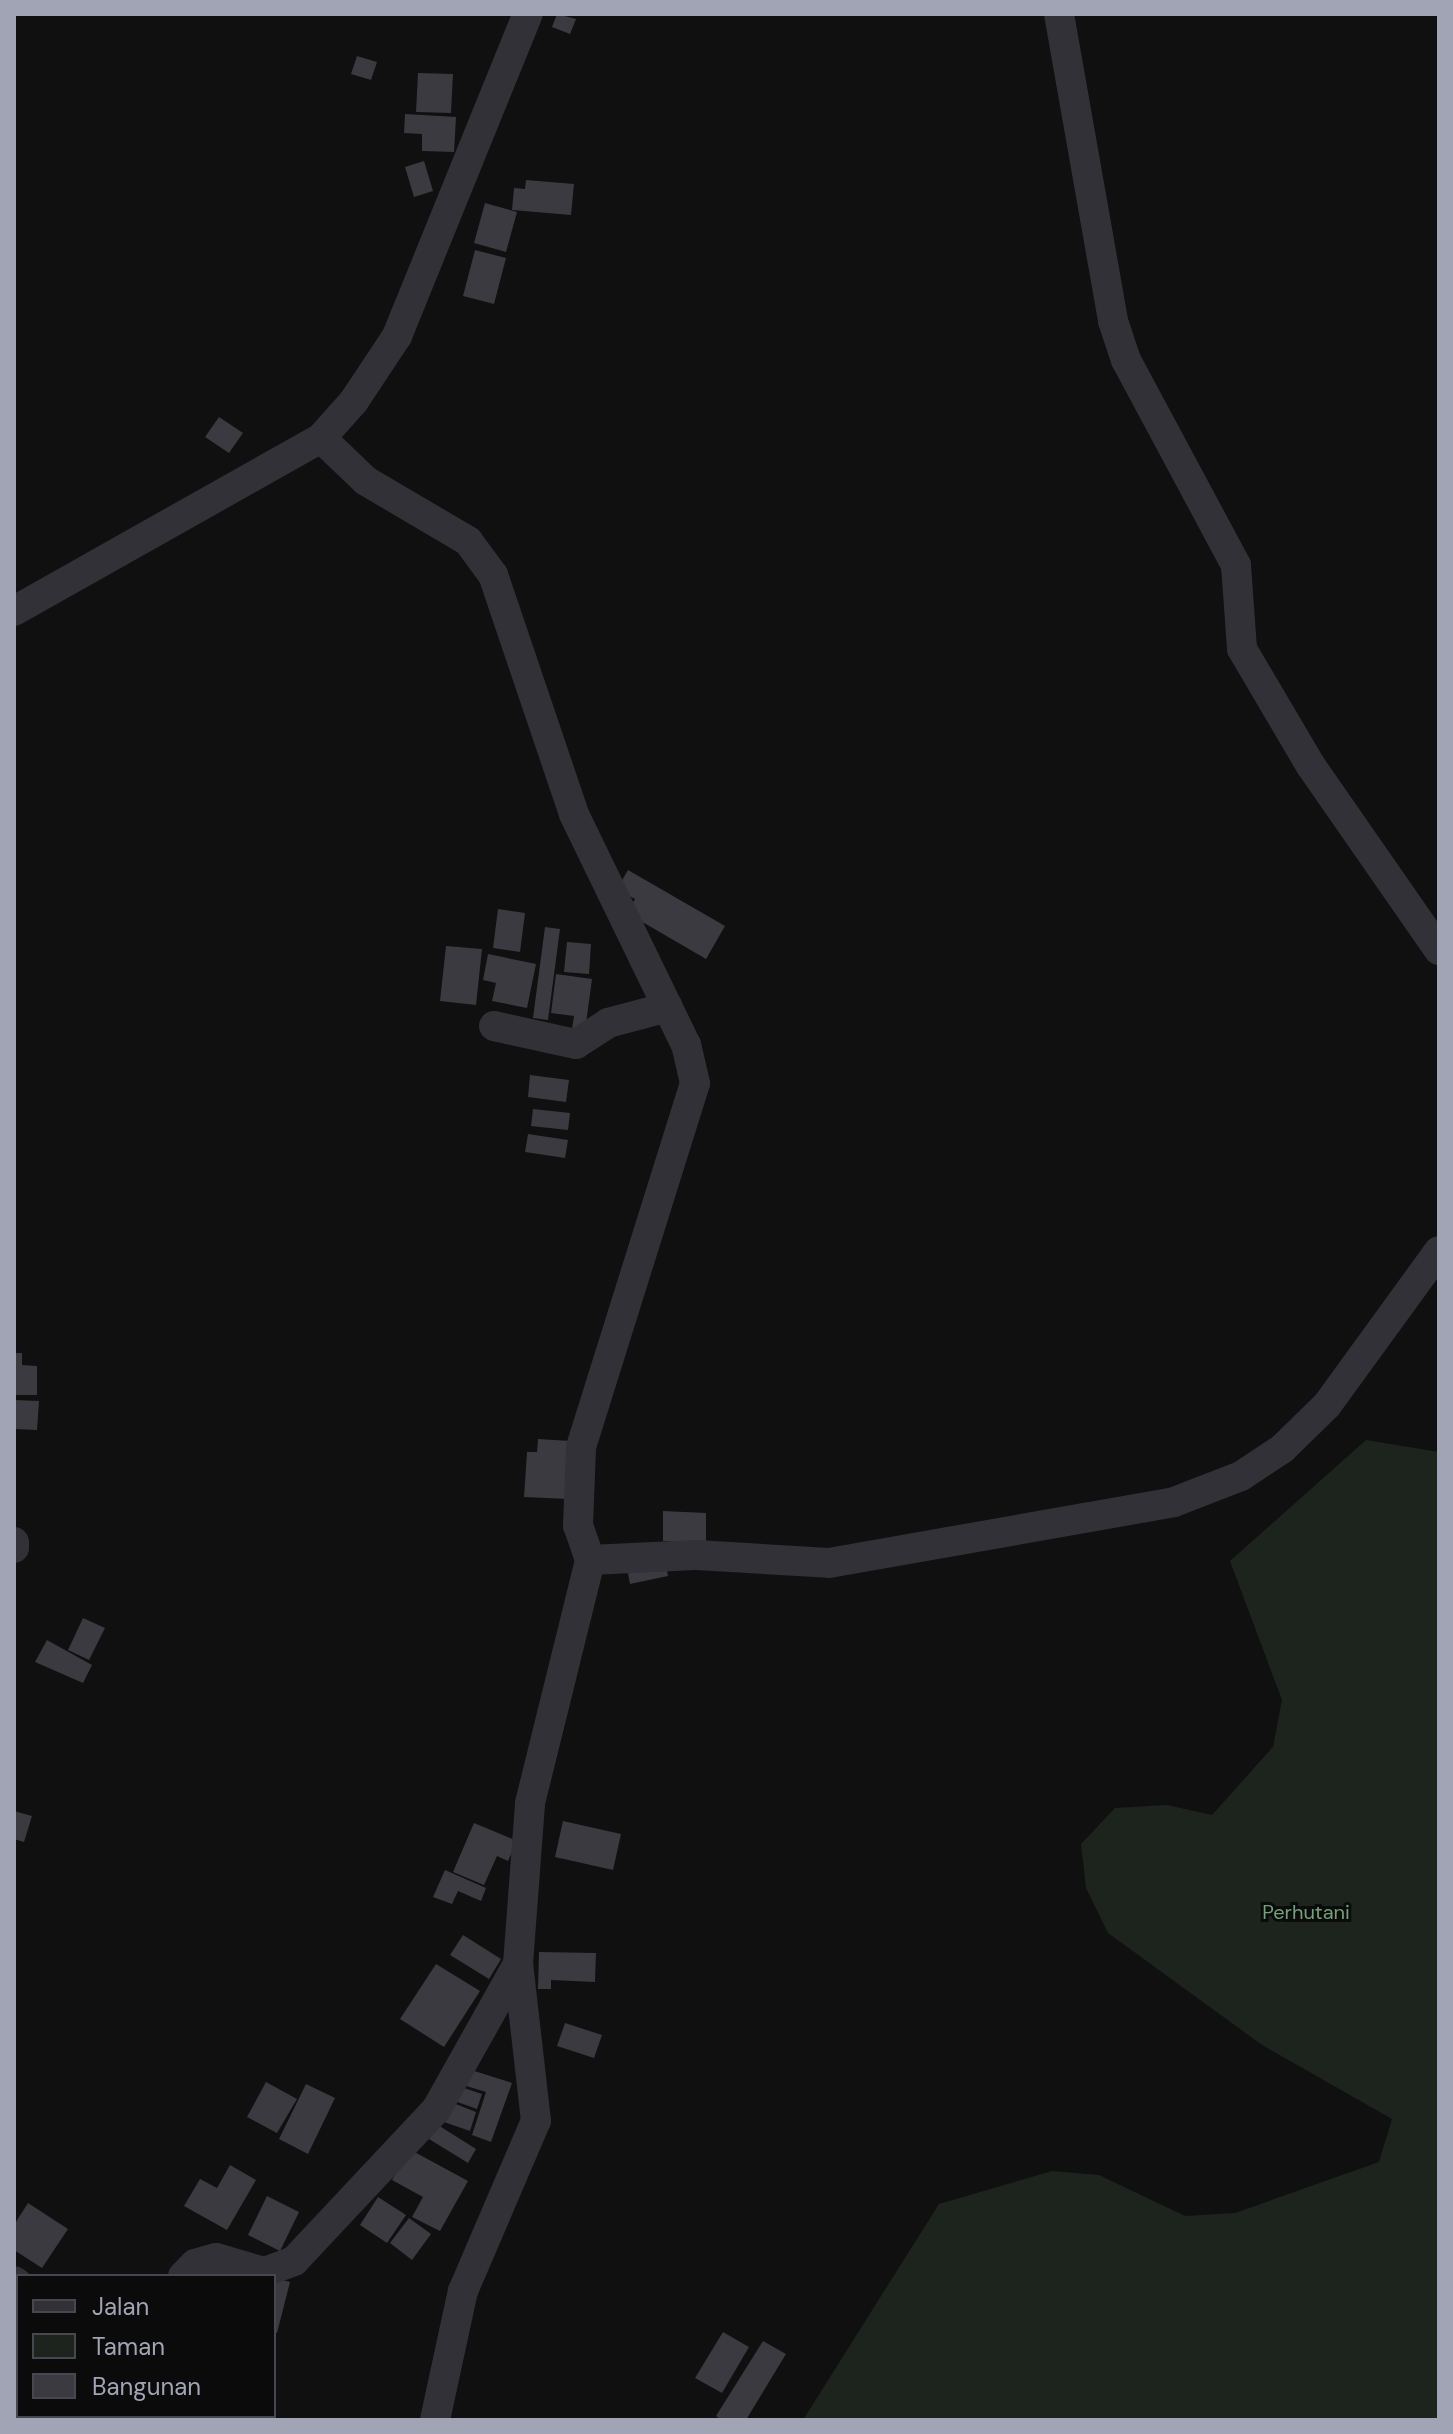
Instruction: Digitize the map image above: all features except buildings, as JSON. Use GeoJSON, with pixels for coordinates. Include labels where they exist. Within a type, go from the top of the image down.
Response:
{"type":"FeatureCollection","features":[{"type":"Feature","properties":{"kind":"street"},"geometry":{"type":"LineString","coordinates":[[14,611],[321,438],[397,336],[528,14]]}},
{"type":"Feature","properties":{"kind":"street"},"geometry":{"type":"LineString","coordinates":[[1059,14],[1113,321],[1126,360],[1236,565],[1242,649],[1311,766],[1439,950]]}},
{"type":"Feature","properties":{"kind":"street"},"geometry":{"type":"LineString","coordinates":[[321,438],[366,481],[468,541],[493,575],[574,814],[668,1007],[695,1083],[581,1447],[578,1526],[590,1560],[530,1803],[518,1964],[536,2121],[466,2280],[435,2420]]}},
{"type":"Feature","properties":{"kind":"street"},"geometry":{"type":"LineString","coordinates":[[494,1026],[576,1044],[608,1023],[668,1007]]}},
{"type":"Feature","properties":{"kind":"street"},"geometry":{"type":"LineString","coordinates":[[590,1560],[696,1555],[829,1563],[1174,1502],[1241,1476],[1282,1449],[1327,1405],[1439,1251]]}},
{"type":"Feature","properties":{"kind":"street"},"geometry":{"type":"LineString","coordinates":[[185,2274],[195,2264],[216,2258],[264,2272],[294,2261],[436,2110],[518,1964]]}},
{"type":"Feature","properties":{"kind":"green space","name":"Perhutani"},"geometry":{"type":"Polygon","coordinates":[[[1366,1440],[1439,1452],[1439,2420],[803,2420],[939,2204],[1052,2171],[1099,2175],[1185,2216],[1235,2213],[1379,2162],[1392,2119],[1262,2045],[1108,1933],[1086,1888],[1081,1844],[1115,1808],[1167,1805],[1212,1815],[1273,1747],[1282,1700],[1230,1561],[1366,1440]]]}}]}
